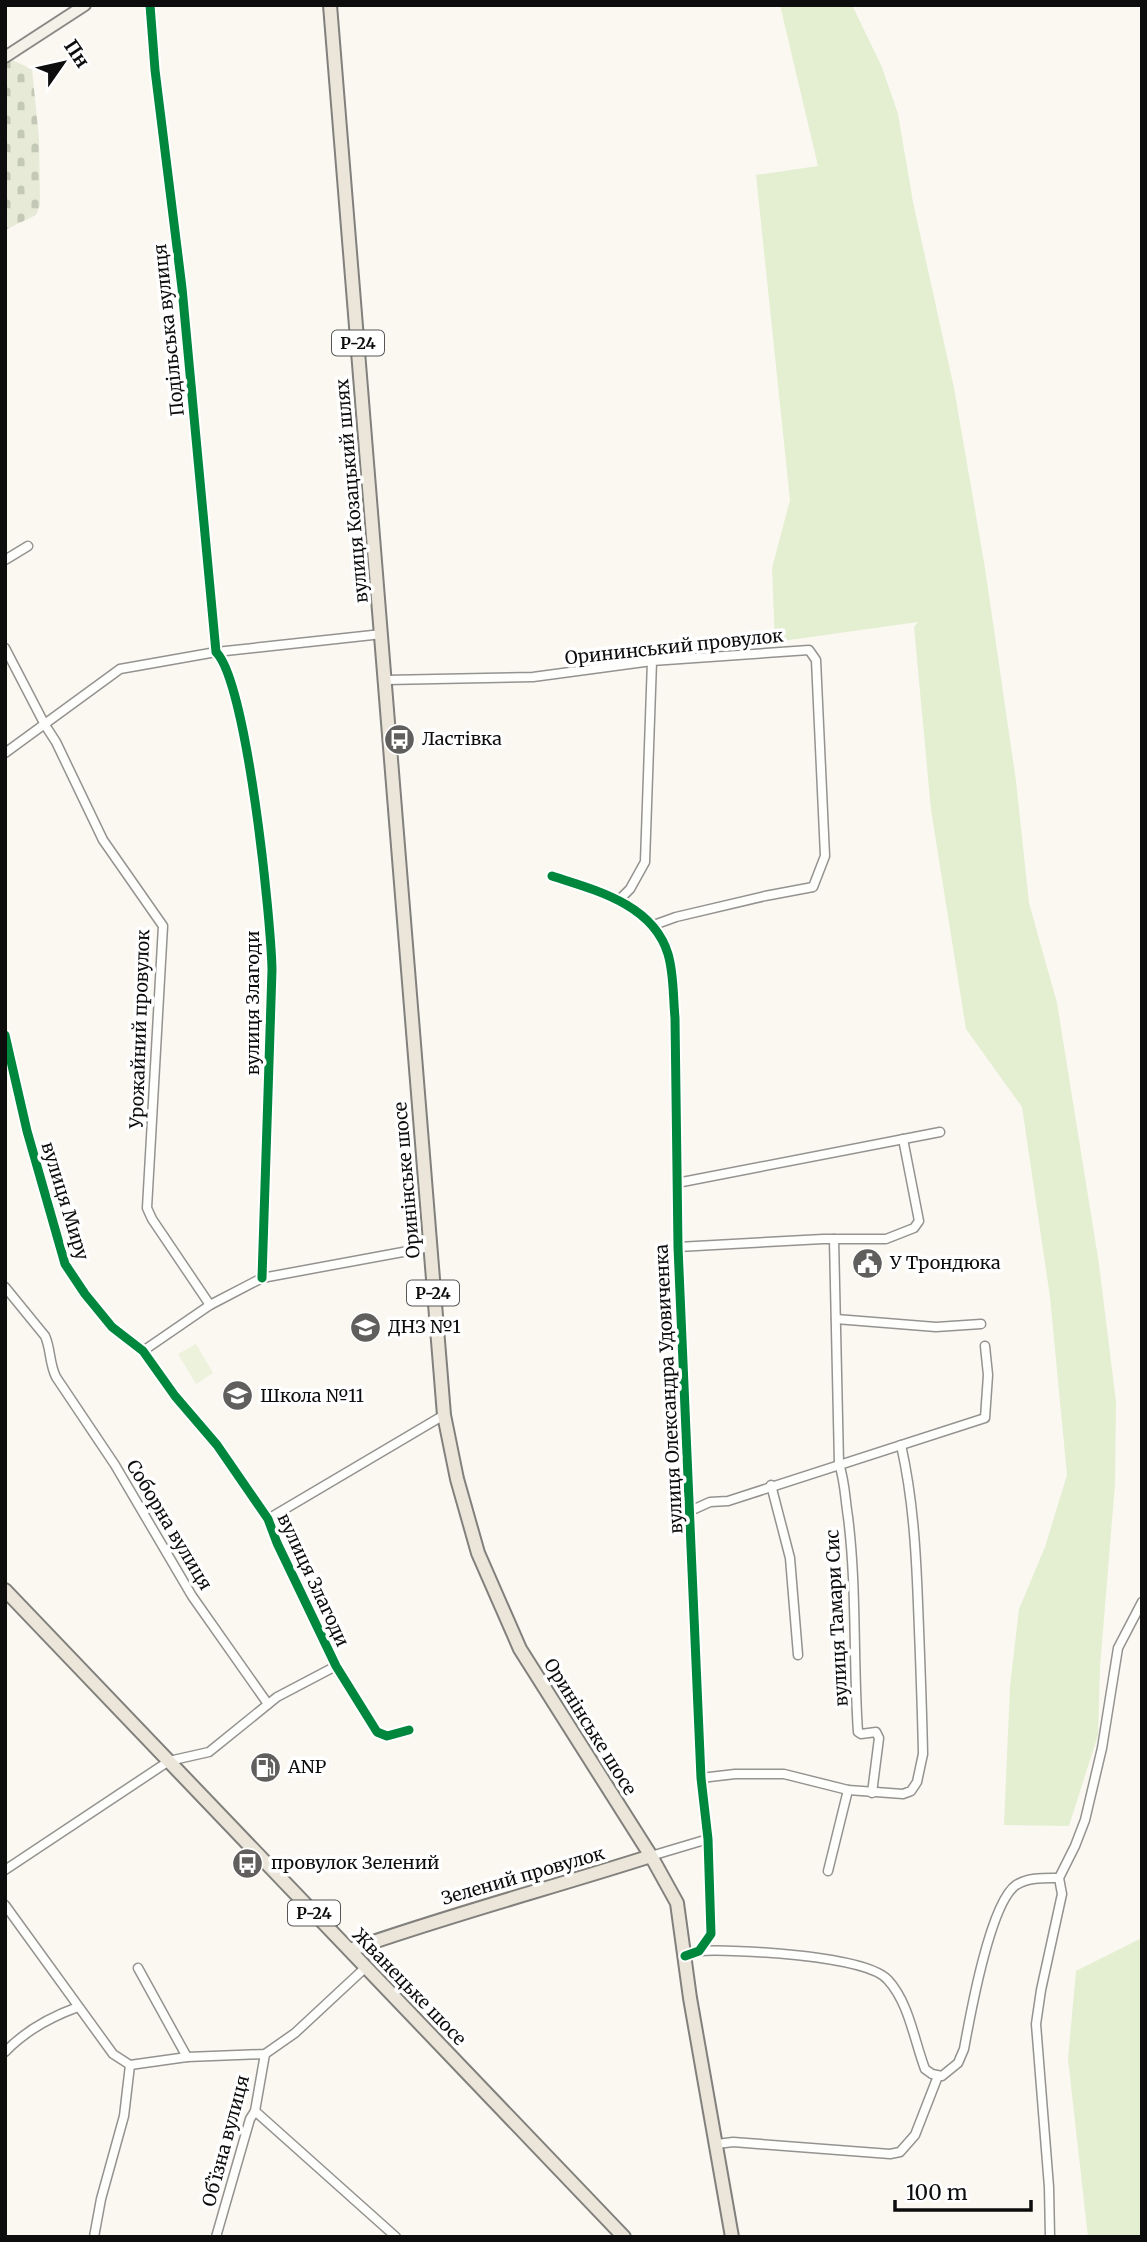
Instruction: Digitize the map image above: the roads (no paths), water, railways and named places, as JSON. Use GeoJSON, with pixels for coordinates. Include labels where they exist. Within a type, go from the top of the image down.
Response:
{"type":"FeatureCollection","features":[{"type":"Feature","properties":{"kind":"main road","name":"вулиця Козацький шлях"},"geometry":{"type":"LineString","coordinates":[[330,5],[386,681]]}},
{"type":"Feature","properties":{"kind":"main road","name":"Оринінське шосе"},"geometry":{"type":"LineString","coordinates":[[386,681],[394,815],[444,1415],[457,1479],[478,1553],[520,1649],[651,1856],[677,1903],[685,1956]]}},
{"type":"Feature","properties":{"kind":"main road","name":"Жванецьке шосе"},"geometry":{"type":"LineString","coordinates":[[5,1590],[619,2235]]}},
{"type":"Feature","properties":{"kind":"main road","name":"Зелений провулок"},"geometry":{"type":"LineString","coordinates":[[349,1950],[427,1922],[651,1856]]}},
{"type":"Feature","properties":{"kind":"main road","name":"Р-24"},"geometry":{"type":"LineString","coordinates":[[685,1956],[732,2237]]}},
{"type":"Feature","properties":{"kind":"street"},"geometry":{"type":"LineString","coordinates":[[5,57],[85,5]]}},
{"type":"Feature","properties":{"kind":"street","name":"Подільська вулиця"},"geometry":{"type":"LineString","coordinates":[[150,5],[155,70],[182,288],[216,652]]}},
{"type":"Feature","properties":{"kind":"street"},"geometry":{"type":"LineString","coordinates":[[5,560],[28,546]]}},
{"type":"Feature","properties":{"kind":"street"},"geometry":{"type":"LineString","coordinates":[[5,753],[120,669],[216,652],[382,634]]}},
{"type":"Feature","properties":{"kind":"street","name":"Урожайний провулок"},"geometry":{"type":"LineString","coordinates":[[5,648],[56,742],[103,840],[163,926],[147,1208],[210,1305]]}},
{"type":"Feature","properties":{"kind":"street","name":"Орининський провулок"},"geometry":{"type":"LineString","coordinates":[[386,681],[533,677],[652,661],[809,650],[816,660],[825,856],[813,887],[689,914],[651,926]]}},
{"type":"Feature","properties":{"kind":"street","name":"вулиця Злагоди"},"geometry":{"type":"LineString","coordinates":[[216,652],[225,665],[233,691],[250,770],[271,950],[262,1278]]}},
{"type":"Feature","properties":{"kind":"street"},"geometry":{"type":"LineString","coordinates":[[620,899],[630,889],[645,862],[652,661]]}},
{"type":"Feature","properties":{"kind":"street","name":"вулиця Олександра Удовиченка"},"geometry":{"type":"LineString","coordinates":[[552,876],[620,899],[651,926],[664,944],[671,967],[675,1018],[678,1247],[701,1778],[708,1839],[711,1934],[699,1951]]}},
{"type":"Feature","properties":{"kind":"street","name":"вулиця Миру"},"geometry":{"type":"LineString","coordinates":[[5,1035],[27,1131],[65,1264],[112,1327],[143,1351]]}},
{"type":"Feature","properties":{"kind":"street"},"geometry":{"type":"LineString","coordinates":[[677,1183],[940,1132]]}},
{"type":"Feature","properties":{"kind":"street"},"geometry":{"type":"LineString","coordinates":[[678,1247],[886,1239],[917,1227],[919,1221],[903,1139]]}},
{"type":"Feature","properties":{"kind":"street"},"geometry":{"type":"LineString","coordinates":[[834,1239],[839,1464]]}},
{"type":"Feature","properties":{"kind":"street"},"geometry":{"type":"LineString","coordinates":[[143,1351],[210,1305],[262,1278],[430,1247]]}},
{"type":"Feature","properties":{"kind":"street","name":"Соборна вулиця"},"geometry":{"type":"LineString","coordinates":[[5,1287],[45,1336],[56,1377],[115,1465],[192,1596],[268,1704]]}},
{"type":"Feature","properties":{"kind":"street"},"geometry":{"type":"LineString","coordinates":[[836,1319],[936,1327],[981,1324]]}},
{"type":"Feature","properties":{"kind":"street"},"geometry":{"type":"LineString","coordinates":[[690,1511],[710,1502],[729,1501],[771,1485],[985,1418],[988,1375],[985,1346]]}},
{"type":"Feature","properties":{"kind":"street","name":"вулиця Злагоди"},"geometry":{"type":"LineString","coordinates":[[143,1351],[175,1396],[217,1446],[268,1518],[280,1549],[336,1665],[379,1734],[387,1736],[409,1730]]}},
{"type":"Feature","properties":{"kind":"street","name":"вулиця Злагоди"},"geometry":{"type":"LineString","coordinates":[[268,1518],[444,1415]]}},
{"type":"Feature","properties":{"kind":"street"},"geometry":{"type":"LineString","coordinates":[[701,1778],[735,1774],[784,1774],[848,1790],[872,1793],[908,1793],[914,1787],[921,1771],[922,1701],[915,1541],[909,1480],[901,1445]]}},
{"type":"Feature","properties":{"kind":"street","name":"вулиця Тамари Сис"},"geometry":{"type":"LineString","coordinates":[[839,1464],[844,1483],[852,1562],[854,1684],[858,1731],[861,1734],[876,1732],[879,1738],[872,1793]]}},
{"type":"Feature","properties":{"kind":"street"},"geometry":{"type":"LineString","coordinates":[[771,1485],[790,1559],[797,1656]]}},
{"type":"Feature","properties":{"kind":"street"},"geometry":{"type":"LineString","coordinates":[[1050,2237],[1049,2187],[1036,2024],[1062,1894],[1059,1878],[1084,1820],[1102,1748],[1107,1703],[1118,1648],[1142,1602]]}},
{"type":"Feature","properties":{"kind":"street"},"geometry":{"type":"LineString","coordinates":[[5,1870],[169,1761],[209,1752],[286,1691],[336,1665]]}},
{"type":"Feature","properties":{"kind":"street"},"geometry":{"type":"LineString","coordinates":[[828,1871],[848,1790]]}},
{"type":"Feature","properties":{"kind":"street","name":"Зелений провулок"},"geometry":{"type":"LineString","coordinates":[[651,1856],[708,1839]]}},
{"type":"Feature","properties":{"kind":"street"},"geometry":{"type":"LineString","coordinates":[[685,1956],[699,1951],[790,1954],[878,1972],[892,1986],[904,2007],[925,2069],[938,2076],[947,2074],[952,2069],[964,2049],[986,1954],[1002,1903],[1011,1890],[1025,1881],[1059,1878]]}},
{"type":"Feature","properties":{"kind":"street"},"geometry":{"type":"LineString","coordinates":[[5,1905],[113,2054],[130,2065],[124,2116],[100,2199],[94,2237]]}},
{"type":"Feature","properties":{"kind":"street"},"geometry":{"type":"LineString","coordinates":[[265,2054],[295,2033],[366,1967]]}},
{"type":"Feature","properties":{"kind":"street"},"geometry":{"type":"LineString","coordinates":[[138,1968],[187,2057]]}},
{"type":"Feature","properties":{"kind":"street"},"geometry":{"type":"LineString","coordinates":[[5,2052],[24,2034],[52,2017],[78,2007]]}},
{"type":"Feature","properties":{"kind":"street","name":"Обʼїзна вулиця"},"geometry":{"type":"LineString","coordinates":[[130,2065],[187,2057],[265,2054],[255,2111],[250,2119],[216,2237]]}},
{"type":"Feature","properties":{"kind":"street"},"geometry":{"type":"LineString","coordinates":[[717,2144],[733,2142],[890,2154],[900,2152],[915,2135],[938,2076]]}},
{"type":"Feature","properties":{"kind":"street"},"geometry":{"type":"LineString","coordinates":[[255,2111],[396,2237]]}},
{"type":"Feature","properties":{"kind":"place","name":"Ластівка"},"geometry":{"type":"Point","coordinates":[399,739]}},
{"type":"Feature","properties":{"kind":"place","name":"У Трондюка"},"geometry":{"type":"Point","coordinates":[867,1263]}},
{"type":"Feature","properties":{"kind":"place","name":"ДНЗ №1"},"geometry":{"type":"Point","coordinates":[365,1327]}},
{"type":"Feature","properties":{"kind":"place","name":"Школа №11"},"geometry":{"type":"Point","coordinates":[237,1396]}},
{"type":"Feature","properties":{"kind":"place","name":"ANP"},"geometry":{"type":"Point","coordinates":[265,1767]}},
{"type":"Feature","properties":{"kind":"place","name":"провулок Зелений"},"geometry":{"type":"Point","coordinates":[248,1863]}}]}
